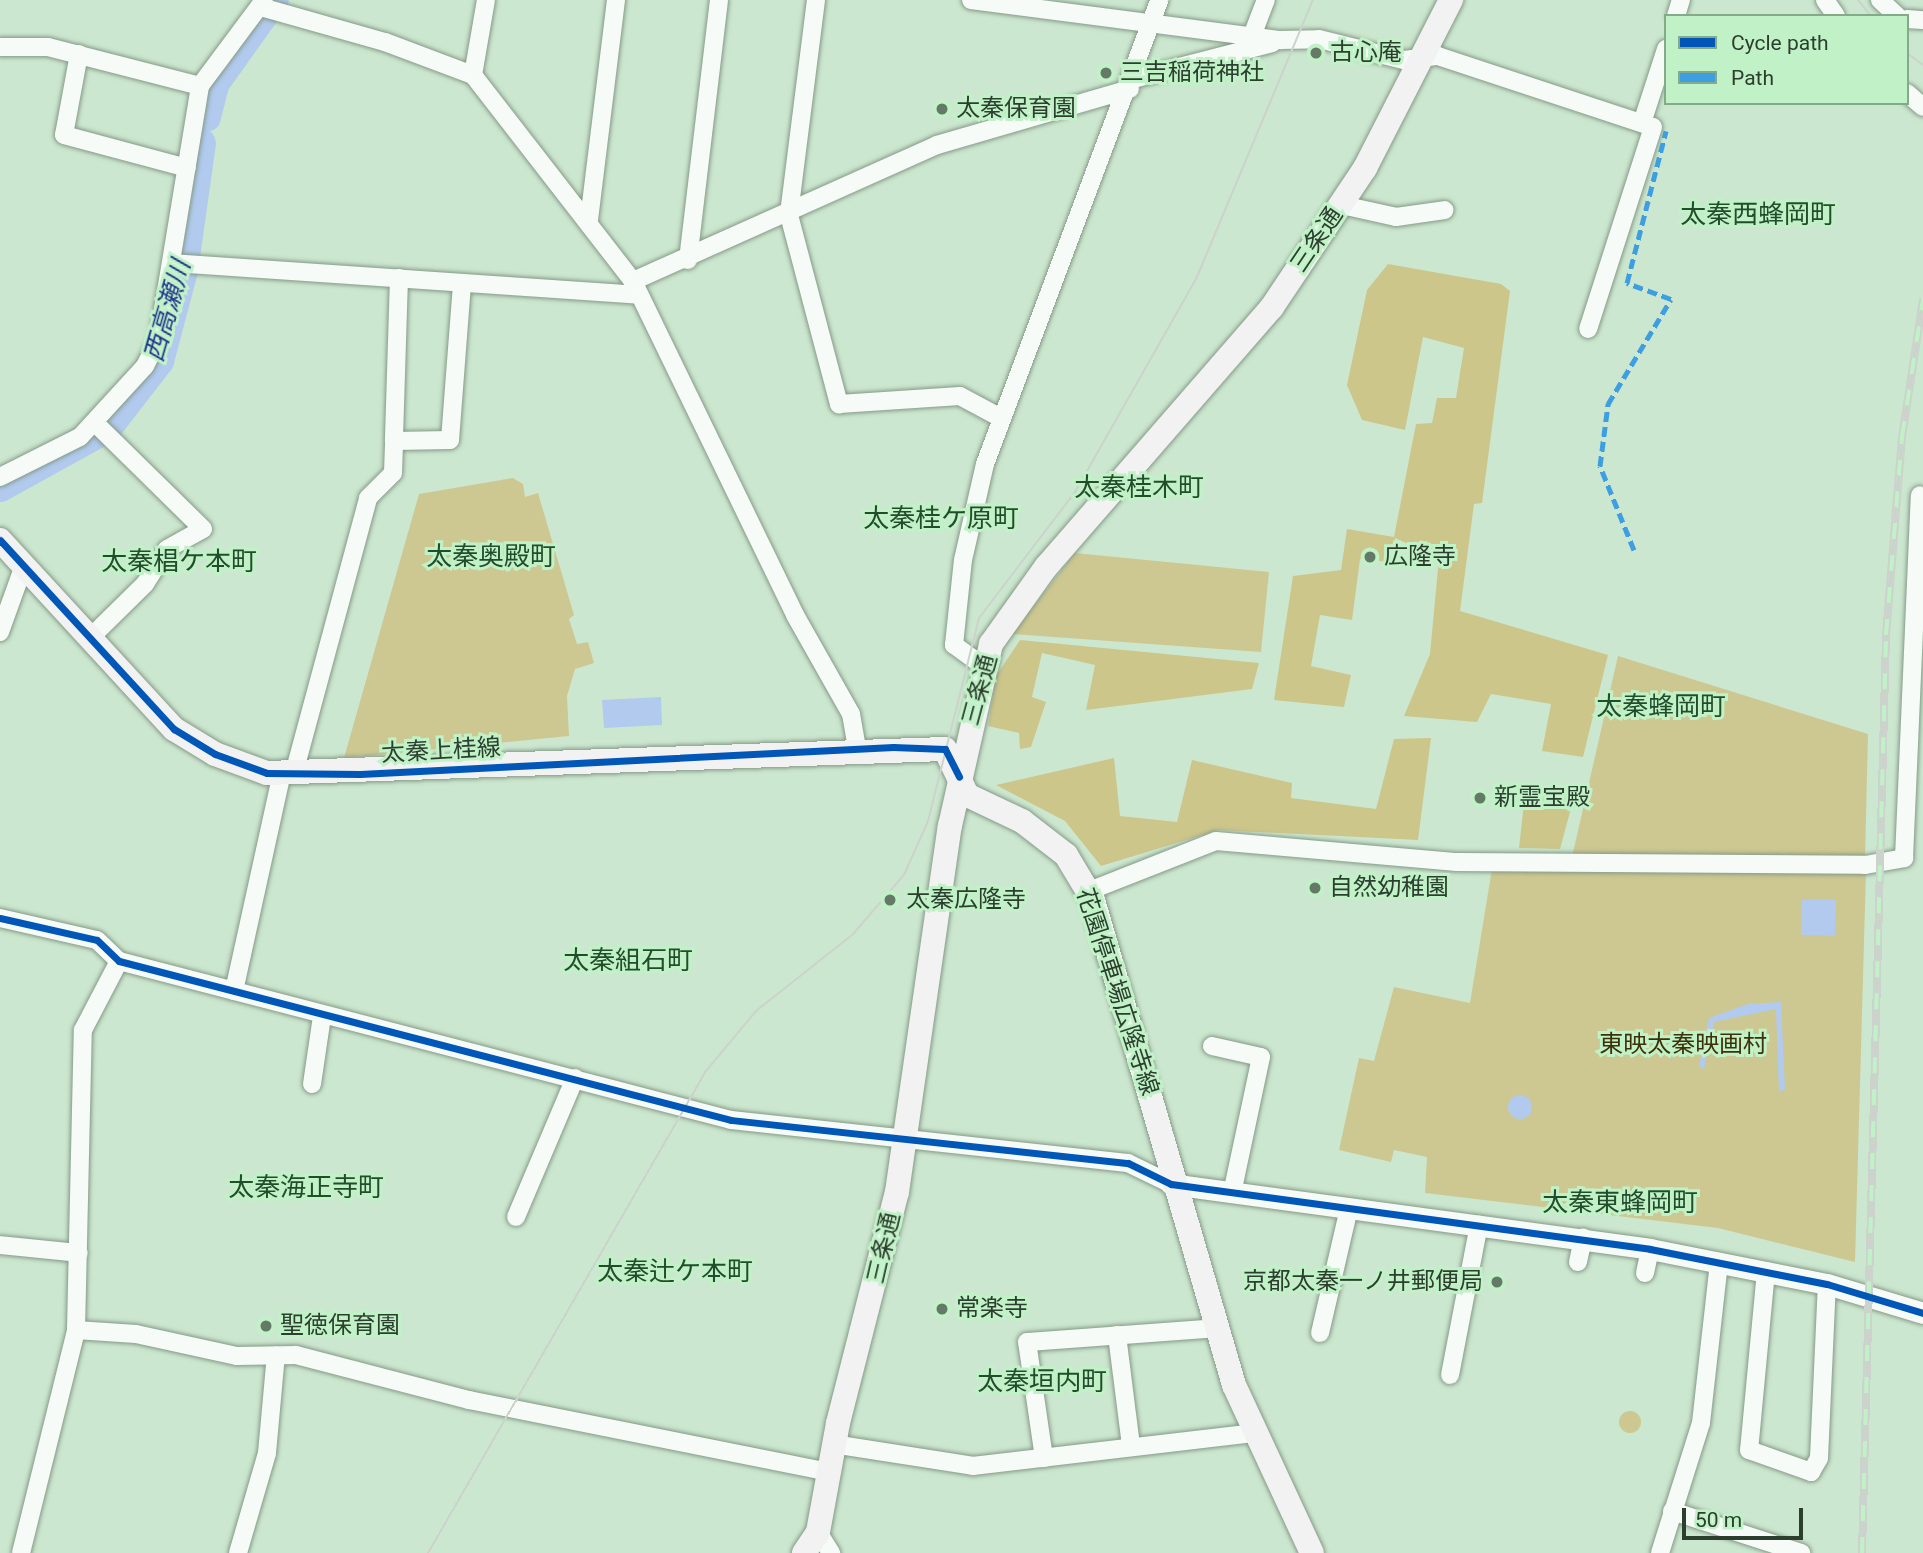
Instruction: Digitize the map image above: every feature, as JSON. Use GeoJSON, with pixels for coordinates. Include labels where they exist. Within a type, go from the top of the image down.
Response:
{"type":"FeatureCollection","features":[{"type":"Feature","properties":{"kind":"main road","name":"三条通"},"geometry":{"type":"LineString","coordinates":[[804,1553],[832,1547],[828,1472],[884,1252],[905,1136],[959,777],[983,666],[1004,623],[1046,567],[1272,307],[1342,205],[1451,0]]}},
{"type":"Feature","properties":{"kind":"main road","name":"太秦上桂線"},"geometry":{"type":"LineString","coordinates":[[0,540],[153,710],[191,741],[242,766],[288,773],[858,748],[945,749],[959,777]]}},
{"type":"Feature","properties":{"kind":"main road","name":"花園停車場広隆寺線"},"geometry":{"type":"LineString","coordinates":[[959,777],[967,795],[1022,821],[1066,855],[1089,891],[1167,1151],[1171,1184],[1216,1328],[1255,1433],[1312,1553]]}},
{"type":"Feature","properties":{"kind":"street"},"geometry":{"type":"LineString","coordinates":[[473,75],[486,0]]}},
{"type":"Feature","properties":{"kind":"street"},"geometry":{"type":"LineString","coordinates":[[589,220],[616,0]]}},
{"type":"Feature","properties":{"kind":"street"},"geometry":{"type":"LineString","coordinates":[[688,260],[719,0]]}},
{"type":"Feature","properties":{"kind":"street"},"geometry":{"type":"LineString","coordinates":[[816,0],[789,215],[839,404],[960,397],[1001,418]]}},
{"type":"Feature","properties":{"kind":"street"},"geometry":{"type":"LineString","coordinates":[[983,666],[954,645],[963,560],[1001,418],[1131,84],[1159,0]]}},
{"type":"Feature","properties":{"kind":"street"},"geometry":{"type":"LineString","coordinates":[[1252,36],[1266,0]]}},
{"type":"Feature","properties":{"kind":"street"},"geometry":{"type":"LineString","coordinates":[[1880,0],[1896,14]]}},
{"type":"Feature","properties":{"kind":"street"},"geometry":{"type":"LineString","coordinates":[[982,1],[1280,40],[1319,40],[1405,60],[1422,55],[1653,127],[1588,329]]}},
{"type":"Feature","properties":{"kind":"street"},"geometry":{"type":"LineString","coordinates":[[0,477],[96,424],[149,358],[172,263],[200,86],[266,6],[385,41],[473,75],[589,220],[635,288],[794,615],[851,714],[858,748]]}},
{"type":"Feature","properties":{"kind":"street"},"geometry":{"type":"LineString","coordinates":[[172,263],[462,283],[635,288],[688,260],[937,145],[1280,40]]}},
{"type":"Feature","properties":{"kind":"street"},"geometry":{"type":"LineString","coordinates":[[0,47],[79,54],[200,86]]}},
{"type":"Feature","properties":{"kind":"street"},"geometry":{"type":"LineString","coordinates":[[79,54],[64,135],[187,168]]}},
{"type":"Feature","properties":{"kind":"street"},"geometry":{"type":"LineString","coordinates":[[1642,123],[1664,55]]}},
{"type":"Feature","properties":{"kind":"street"},"geometry":{"type":"LineString","coordinates":[[1909,95],[1923,107]]}},
{"type":"Feature","properties":{"kind":"street"},"geometry":{"type":"LineString","coordinates":[[1342,205],[1396,217],[1445,209]]}},
{"type":"Feature","properties":{"kind":"street"},"geometry":{"type":"LineString","coordinates":[[234,991],[288,773],[368,498],[393,473],[399,278]]}},
{"type":"Feature","properties":{"kind":"street"},"geometry":{"type":"LineString","coordinates":[[394,441],[450,440],[462,283]]}},
{"type":"Feature","properties":{"kind":"street"},"geometry":{"type":"LineString","coordinates":[[90,638],[145,584],[167,549],[203,529],[96,424]]}},
{"type":"Feature","properties":{"kind":"street"},"geometry":{"type":"LineString","coordinates":[[1089,891],[1216,841],[1457,862],[1865,865],[1904,858],[1917,615],[1920,495]]}},
{"type":"Feature","properties":{"kind":"street"},"geometry":{"type":"LineString","coordinates":[[0,632],[23,568]]}},
{"type":"Feature","properties":{"kind":"street"},"geometry":{"type":"LineString","coordinates":[[0,918],[97,940],[119,961],[322,1016],[575,1078],[731,1120],[905,1136],[1128,1163],[1171,1184],[1583,1238],[1719,1262],[1827,1284],[1923,1314]]}},
{"type":"Feature","properties":{"kind":"street"},"geometry":{"type":"LineString","coordinates":[[21,1553],[76,1330],[83,1030],[119,961]]}},
{"type":"Feature","properties":{"kind":"street"},"geometry":{"type":"LineString","coordinates":[[312,1084],[322,1016]]}},
{"type":"Feature","properties":{"kind":"street"},"geometry":{"type":"LineString","coordinates":[[1212,1046],[1261,1057],[1232,1194]]}},
{"type":"Feature","properties":{"kind":"street"},"geometry":{"type":"LineString","coordinates":[[516,1217],[575,1078]]}},
{"type":"Feature","properties":{"kind":"street"},"geometry":{"type":"LineString","coordinates":[[1320,1333],[1349,1208]]}},
{"type":"Feature","properties":{"kind":"street"},"geometry":{"type":"LineString","coordinates":[[1450,1375],[1479,1226]]}},
{"type":"Feature","properties":{"kind":"street"},"geometry":{"type":"LineString","coordinates":[[1578,1262],[1583,1238]]}},
{"type":"Feature","properties":{"kind":"street"},"geometry":{"type":"LineString","coordinates":[[0,1245],[79,1253]]}},
{"type":"Feature","properties":{"kind":"street"},"geometry":{"type":"LineString","coordinates":[[1645,1273],[1650,1249]]}},
{"type":"Feature","properties":{"kind":"street"},"geometry":{"type":"LineString","coordinates":[[1660,1553],[1702,1423],[1719,1262]]}},
{"type":"Feature","properties":{"kind":"street"},"geometry":{"type":"LineString","coordinates":[[1766,1271],[1749,1450],[1811,1472],[1819,1458],[1827,1284]]}},
{"type":"Feature","properties":{"kind":"street"},"geometry":{"type":"LineString","coordinates":[[1044,1458],[1027,1342],[1216,1328]]}},
{"type":"Feature","properties":{"kind":"street"},"geometry":{"type":"LineString","coordinates":[[76,1330],[136,1334],[237,1356],[276,1355],[828,1472]]}},
{"type":"Feature","properties":{"kind":"street"},"geometry":{"type":"LineString","coordinates":[[1117,1335],[1132,1446]]}},
{"type":"Feature","properties":{"kind":"street"},"geometry":{"type":"LineString","coordinates":[[237,1553],[267,1453],[276,1355]]}},
{"type":"Feature","properties":{"kind":"street"},"geometry":{"type":"LineString","coordinates":[[833,1444],[947,1466],[1044,1458],[1255,1433]]}},
{"type":"Feature","properties":{"kind":"street"},"geometry":{"type":"LineString","coordinates":[[1672,1511],[1801,1553]]}},
{"type":"Feature","properties":{"kind":"green space"},"geometry":{"type":"Polygon","coordinates":[[[513,478],[523,484],[525,497],[538,493],[574,615],[569,619],[577,644],[588,642],[594,663],[575,669],[567,696],[569,736],[344,758],[419,494],[513,478]]]}},
{"type":"Feature","properties":{"kind":"green space"},"geometry":{"type":"Polygon","coordinates":[[[1075,553],[1269,572],[1261,652],[1012,634],[1075,553]]]}},
{"type":"Feature","properties":{"kind":"green space"},"geometry":{"type":"Polygon","coordinates":[[[1618,656],[1868,734],[1865,859],[1572,857],[1618,656]]]}},
{"type":"Feature","properties":{"kind":"green space","name":"東映太秦映画村"},"geometry":{"type":"Polygon","coordinates":[[[1492,869],[1866,871],[1855,1262],[1718,1228],[1425,1193],[1427,1157],[1394,1150],[1391,1162],[1339,1150],[1359,1058],[1374,1061],[1394,987],[1470,1003],[1492,869]]]}},
{"type":"Feature","properties":{"kind":"green space"},"geometry":{"type":"Polygon","coordinates":[[[1630,1411],[1638,1414],[1641,1422],[1638,1430],[1630,1433],[1622,1430],[1619,1422],[1622,1414],[1630,1411]]]}},
{"type":"Feature","properties":{"kind":"shaded area"},"geometry":{"type":"Polygon","coordinates":[[[1388,264],[1501,284],[1510,291],[1482,503],[1474,504],[1460,611],[1608,655],[1583,757],[1542,751],[1551,704],[1491,694],[1477,722],[1404,716],[1430,654],[1439,558],[1395,538],[1391,562],[1360,559],[1352,620],[1320,615],[1311,666],[1351,675],[1344,707],[1274,700],[1293,576],[1341,570],[1347,529],[1394,537],[1416,424],[1432,423],[1437,398],[1456,398],[1464,348],[1423,337],[1405,430],[1362,420],[1347,385],[1367,290],[1388,264]]]}},
{"type":"Feature","properties":{"kind":"shaded area"},"geometry":{"type":"Polygon","coordinates":[[[1020,640],[1259,663],[1252,689],[1086,710],[1095,665],[1042,653],[1032,697],[1046,702],[1031,747],[1020,749],[1019,733],[988,726],[996,676],[1020,640]]]}},
{"type":"Feature","properties":{"kind":"shaded area"},"geometry":{"type":"Polygon","coordinates":[[[1431,738],[1418,840],[1219,830],[1101,866],[1065,821],[996,785],[1114,758],[1120,816],[1177,822],[1192,760],[1292,783],[1291,798],[1376,809],[1394,739],[1431,738]]]}},
{"type":"Feature","properties":{"kind":"shaded area"},"geometry":{"type":"Polygon","coordinates":[[[1576,790],[1560,849],[1519,848],[1525,794],[1576,790]]]}},
{"type":"Feature","properties":{"kind":"water"},"geometry":{"type":"Polygon","coordinates":[[[661,697],[662,725],[604,728],[602,700],[661,697]]]}},
{"type":"Feature","properties":{"kind":"water"},"geometry":{"type":"Polygon","coordinates":[[[1802,900],[1836,900],[1835,936],[1801,935],[1802,900]]]}},
{"type":"Feature","properties":{"kind":"water"},"geometry":{"type":"Polygon","coordinates":[[[1781,1002],[1785,1090],[1779,1091],[1776,1009],[1714,1022],[1704,1069],[1699,1067],[1709,1018],[1748,1004],[1781,1002]]]}},
{"type":"Feature","properties":{"kind":"water"},"geometry":{"type":"Polygon","coordinates":[[[1520,1095],[1528,1099],[1532,1107],[1528,1115],[1520,1119],[1512,1115],[1508,1107],[1512,1099],[1520,1095]]]}},
{"type":"Feature","properties":{"kind":"waterway","name":"西高瀬川"},"geometry":{"type":"LineString","coordinates":[[206,117],[214,84],[274,0]]}},
{"type":"Feature","properties":{"kind":"waterway","name":"西高瀬川"},"geometry":{"type":"LineString","coordinates":[[0,487],[107,428],[159,361],[183,271],[201,143]]}},
{"type":"Feature","properties":{"kind":"tram line"},"geometry":{"type":"LineString","coordinates":[[428,1553],[706,1071],[756,1011],[853,934],[904,875],[928,821],[979,618],[1075,492],[1197,277],[1313,0]]}},
{"type":"Feature","properties":{"kind":"tram line"},"geometry":{"type":"LineString","coordinates":[[1858,0],[1869,14]]}},
{"type":"Feature","properties":{"kind":"tram line"},"geometry":{"type":"LineString","coordinates":[[1909,54],[1923,65]]}},
{"type":"Feature","properties":{"kind":"railway"},"geometry":{"type":"LineString","coordinates":[[1862,1553],[1886,635],[1902,437],[1923,299]]}},
{"type":"Feature","properties":{"kind":"marked path"},"geometry":{"type":"LineString","coordinates":[[1634,550],[1600,466],[1608,404],[1671,299],[1627,283],[1666,131]]}},
{"type":"Feature","properties":{"kind":"cycle path"},"geometry":{"type":"LineString","coordinates":[[0,540],[174,729],[215,754],[267,773],[360,774],[893,747],[945,749],[959,777]]}},
{"type":"Feature","properties":{"kind":"cycle path"},"geometry":{"type":"LineString","coordinates":[[0,918],[97,940],[119,961],[731,1120],[1128,1163],[1171,1184],[1650,1249],[1827,1284],[1923,1313]]}},
{"type":"Feature","properties":{"kind":"place","name":"古心庵"},"geometry":{"type":"Point","coordinates":[1316,53]}},
{"type":"Feature","properties":{"kind":"place","name":"三吉稲荷神社"},"geometry":{"type":"Point","coordinates":[1106,73]}},
{"type":"Feature","properties":{"kind":"place","name":"太秦保育園"},"geometry":{"type":"Point","coordinates":[942,109]}},
{"type":"Feature","properties":{"kind":"place","name":"広隆寺"},"geometry":{"type":"Point","coordinates":[1370,557]}},
{"type":"Feature","properties":{"kind":"place","name":"新霊宝殿"},"geometry":{"type":"Point","coordinates":[1480,798]}},
{"type":"Feature","properties":{"kind":"place","name":"自然幼稚園"},"geometry":{"type":"Point","coordinates":[1315,888]}},
{"type":"Feature","properties":{"kind":"place","name":"太秦広隆寺"},"geometry":{"type":"Point","coordinates":[890,900]}},
{"type":"Feature","properties":{"kind":"place","name":"京都太秦一ノ井郵便局"},"geometry":{"type":"Point","coordinates":[1497,1282]}},
{"type":"Feature","properties":{"kind":"place","name":"常楽寺"},"geometry":{"type":"Point","coordinates":[942,1309]}},
{"type":"Feature","properties":{"kind":"place","name":"聖徳保育園"},"geometry":{"type":"Point","coordinates":[266,1326]}},
{"type":"Feature","properties":{"kind":"district","name":"太秦西蜂岡町"},"geometry":{"type":"Point","coordinates":[1758,215]}},
{"type":"Feature","properties":{"kind":"district","name":"太秦桂木町"},"geometry":{"type":"Point","coordinates":[1139,488]}},
{"type":"Feature","properties":{"kind":"district","name":"太秦桂ケ原町"},"geometry":{"type":"Point","coordinates":[941,519]}},
{"type":"Feature","properties":{"kind":"district","name":"太秦奥殿町"},"geometry":{"type":"Point","coordinates":[491,557]}},
{"type":"Feature","properties":{"kind":"district","name":"太秦椙ケ本町"},"geometry":{"type":"Point","coordinates":[179,562]}},
{"type":"Feature","properties":{"kind":"district","name":"太秦蜂岡町"},"geometry":{"type":"Point","coordinates":[1661,707]}},
{"type":"Feature","properties":{"kind":"district","name":"太秦組石町"},"geometry":{"type":"Point","coordinates":[628,961]}},
{"type":"Feature","properties":{"kind":"district","name":"太秦海正寺町"},"geometry":{"type":"Point","coordinates":[306,1188]}},
{"type":"Feature","properties":{"kind":"district","name":"太秦東蜂岡町"},"geometry":{"type":"Point","coordinates":[1620,1203]}},
{"type":"Feature","properties":{"kind":"district","name":"太秦辻ケ本町"},"geometry":{"type":"Point","coordinates":[675,1272]}},
{"type":"Feature","properties":{"kind":"district","name":"太秦垣内町"},"geometry":{"type":"Point","coordinates":[1042,1382]}}]}
